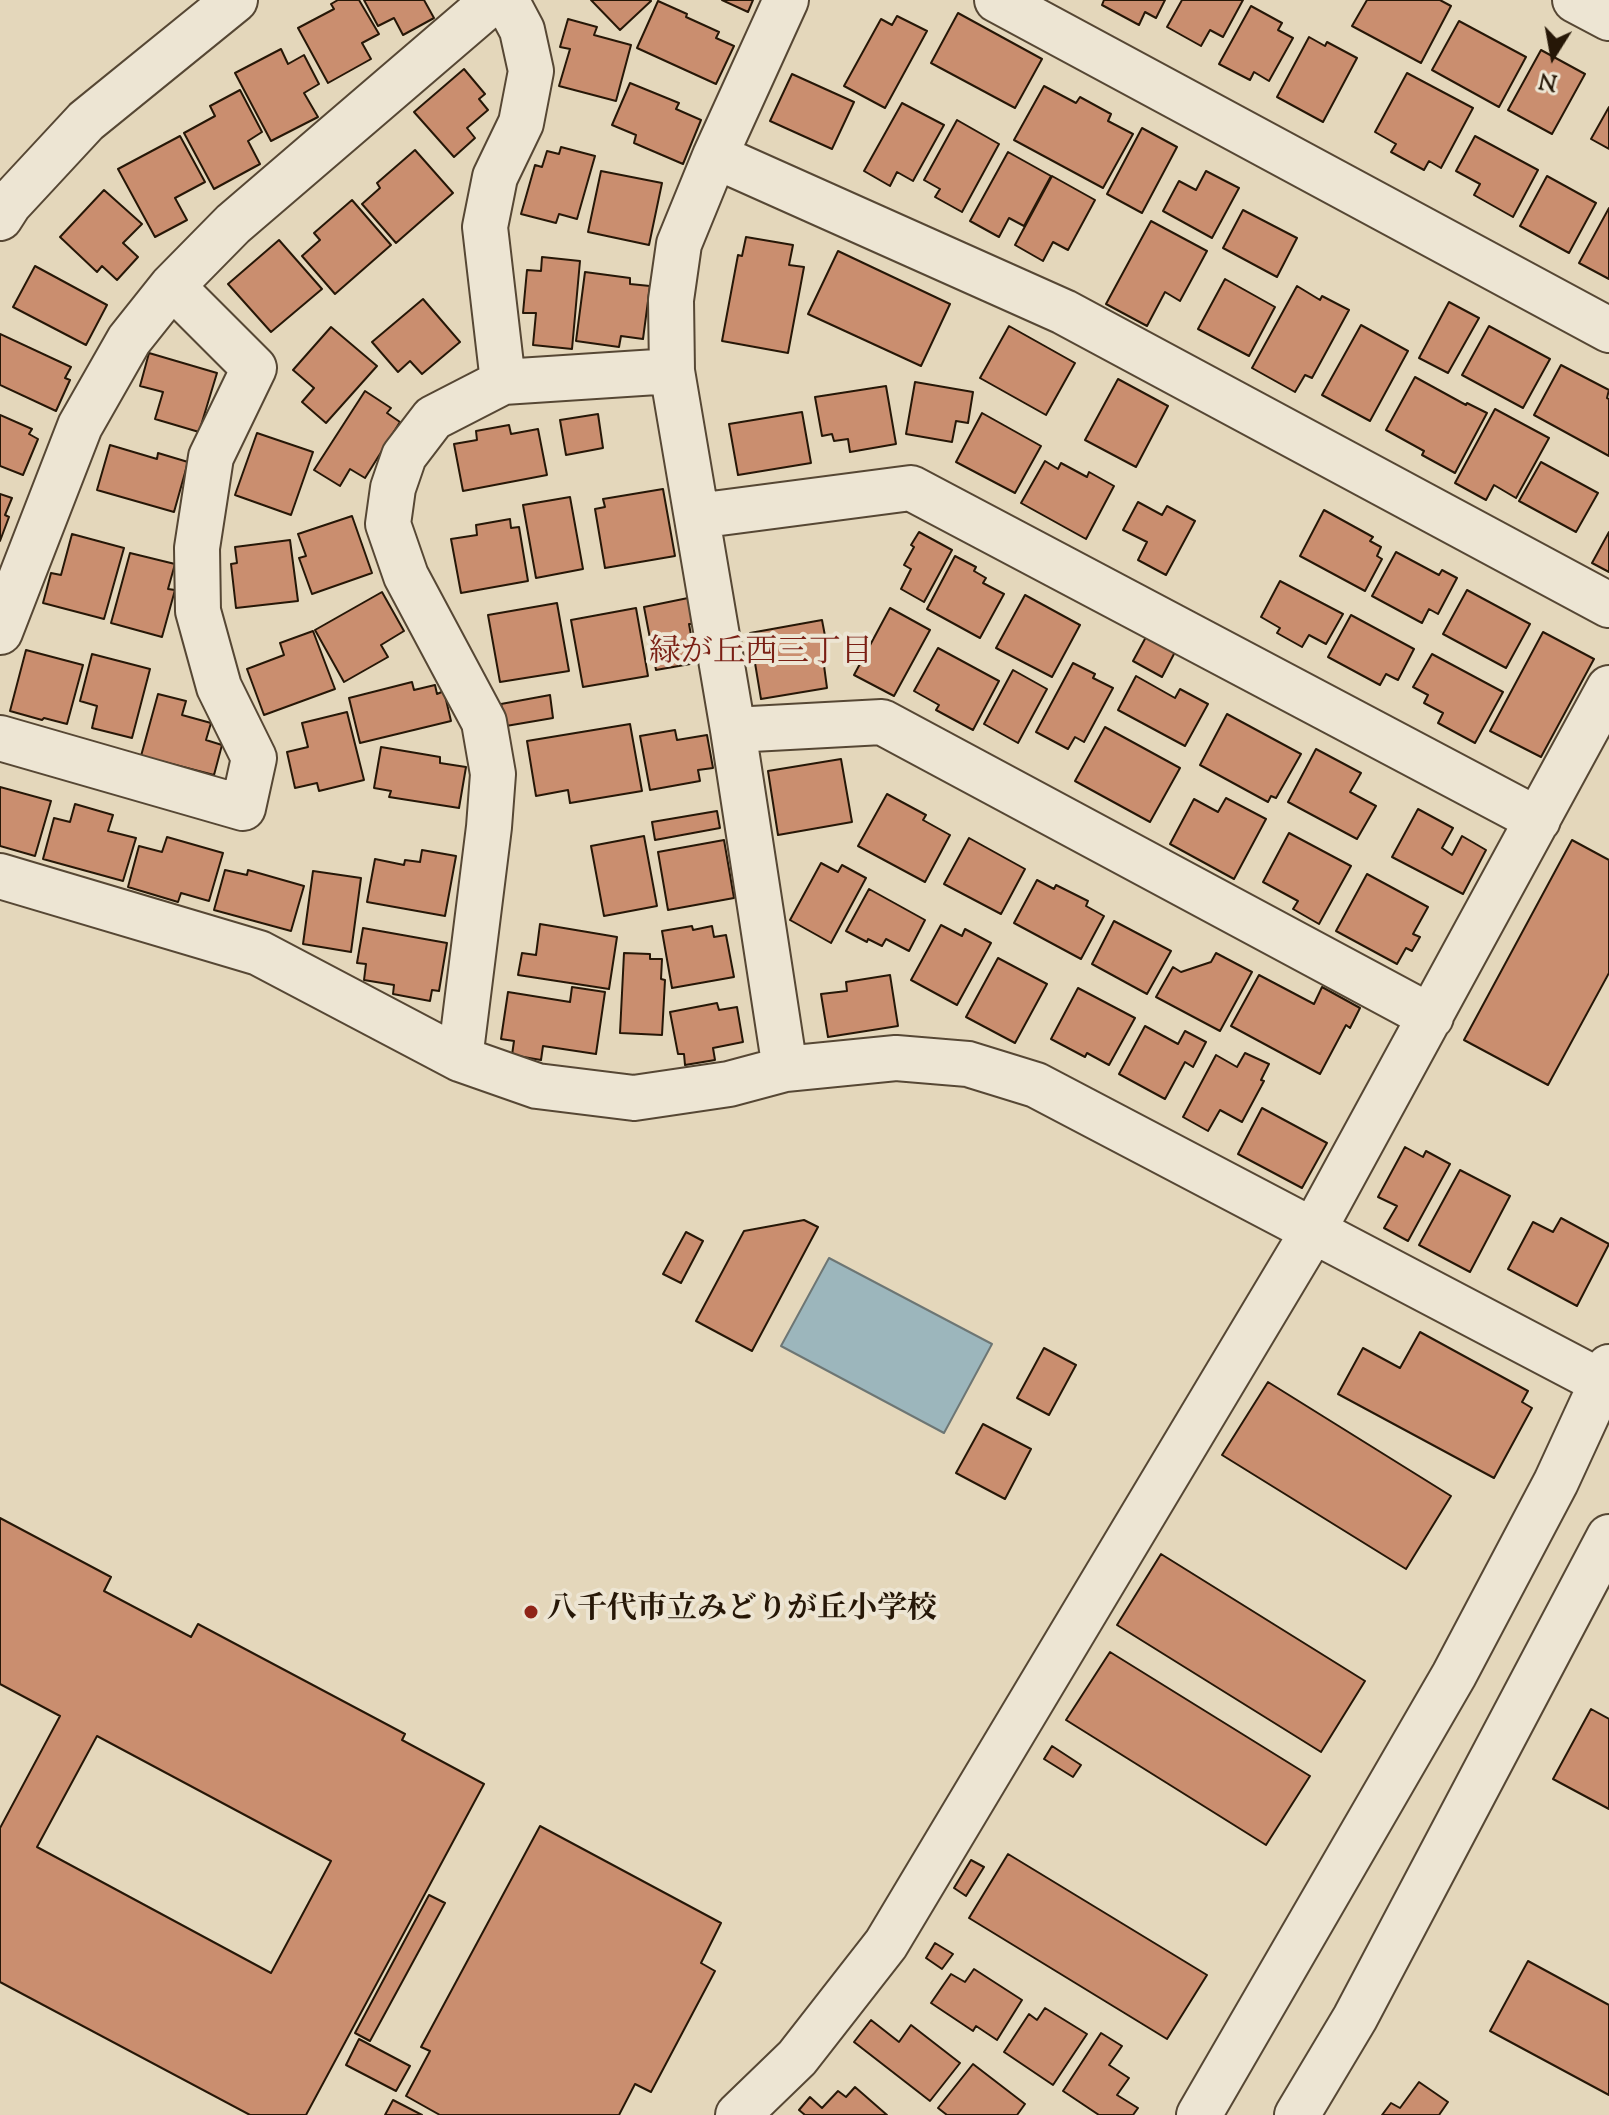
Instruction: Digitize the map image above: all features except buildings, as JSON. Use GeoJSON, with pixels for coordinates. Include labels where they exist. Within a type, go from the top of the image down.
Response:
{"type":"FeatureCollection","features":[{"type":"Feature","properties":{"kind":"street"},"geometry":{"type":"LineString","coordinates":[[0,218],[9,204],[86,121],[235,0]]}},
{"type":"Feature","properties":{"kind":"street"},"geometry":{"type":"LineString","coordinates":[[0,632],[80,426],[129,340],[172,286],[233,224],[494,0]]}},
{"type":"Feature","properties":{"kind":"street"},"geometry":{"type":"LineString","coordinates":[[503,382],[485,227],[495,177],[521,123],[531,71],[522,30],[506,0]]}},
{"type":"Feature","properties":{"kind":"street"},"geometry":{"type":"LineString","coordinates":[[785,1069],[733,730],[672,371],[671,300],[679,244],[786,0]]}},
{"type":"Feature","properties":{"kind":"street"},"geometry":{"type":"LineString","coordinates":[[997,0],[1609,330]]}},
{"type":"Feature","properties":{"kind":"street"},"geometry":{"type":"LineString","coordinates":[[1575,0],[1609,18]]}},
{"type":"Feature","properties":{"kind":"street"},"geometry":{"type":"LineString","coordinates":[[715,156],[1064,312],[1609,605]]}},
{"type":"Feature","properties":{"kind":"street"},"geometry":{"type":"LineString","coordinates":[[0,738],[243,808],[254,758],[219,687],[198,611],[197,548],[211,457],[254,368],[172,286]]}},
{"type":"Feature","properties":{"kind":"street"},"geometry":{"type":"LineString","coordinates":[[460,1059],[493,774],[484,722],[406,576],[388,524],[393,488],[404,456],[433,418],[503,382],[672,371]]}},
{"type":"Feature","properties":{"kind":"street"},"geometry":{"type":"LineString","coordinates":[[697,516],[911,488],[1538,820]]}},
{"type":"Feature","properties":{"kind":"street"},"geometry":{"type":"LineString","coordinates":[[738,2115],[797,2058],[886,1944],[1313,1231],[1609,688]]}},
{"type":"Feature","properties":{"kind":"street"},"geometry":{"type":"LineString","coordinates":[[733,730],[882,722],[1431,1017]]}},
{"type":"Feature","properties":{"kind":"street"},"geometry":{"type":"LineString","coordinates":[[6,891],[259,953],[460,1059],[537,1086],[634,1098],[729,1084],[785,1069],[896,1058],[968,1064],[1036,1085],[1313,1231],[1607,1378],[1454,1675],[1199,2115]]}},
{"type":"Feature","properties":{"kind":"street"},"geometry":{"type":"LineString","coordinates":[[1297,2115],[1355,2018],[1609,1537]]}},
{"type":"Feature","properties":{"kind":"water"},"geometry":{"type":"Polygon","coordinates":[[[829,1258],[992,1344],[944,1433],[781,1346],[829,1258]]]}},
{"type":"Feature","properties":{"kind":"place","name":"八千代市立みどりが丘小学校"},"geometry":{"type":"Point","coordinates":[531,1612]}},
{"type":"Feature","properties":{"kind":"district","name":"緑が丘西三丁目"},"geometry":{"type":"Point","coordinates":[761,656]}}]}
